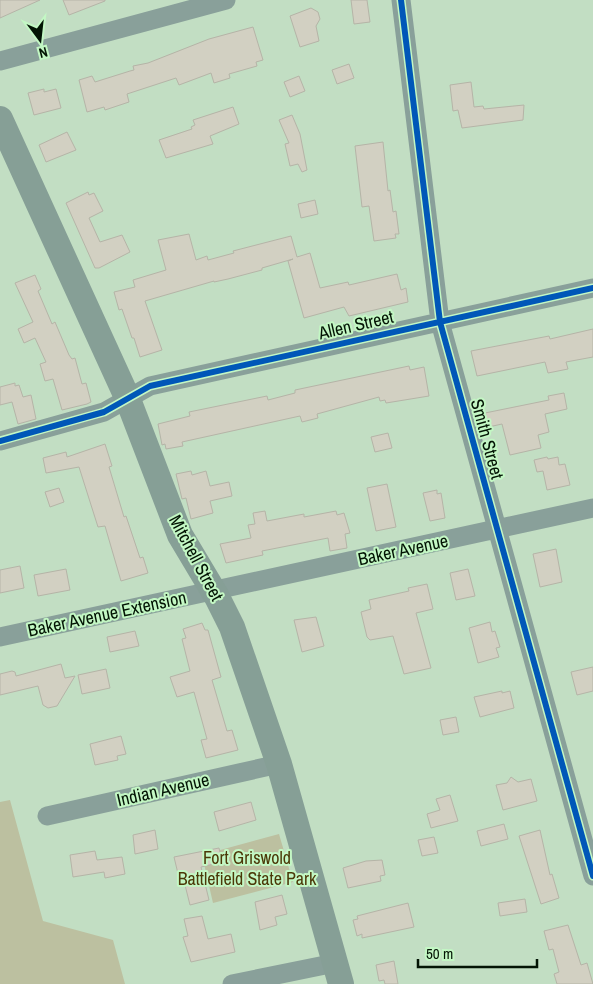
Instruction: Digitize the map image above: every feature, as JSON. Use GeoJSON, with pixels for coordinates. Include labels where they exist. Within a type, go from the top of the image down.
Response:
{"type":"FeatureCollection","features":[{"type":"Feature","properties":{"kind":"main road","name":"Mitchell Street"},"geometry":{"type":"LineString","coordinates":[[0,119],[127,398],[180,536],[214,591],[232,627],[279,764],[338,973]]}},
{"type":"Feature","properties":{"kind":"street"},"geometry":{"type":"LineString","coordinates":[[0,61],[226,0]]}},
{"type":"Feature","properties":{"kind":"street","name":"Smith Street"},"geometry":{"type":"LineString","coordinates":[[401,0],[440,322],[593,876]]}},
{"type":"Feature","properties":{"kind":"street","name":"Allen Street"},"geometry":{"type":"LineString","coordinates":[[0,441],[104,412],[150,386],[593,288]]}},
{"type":"Feature","properties":{"kind":"street","name":"Baker Avenue"},"geometry":{"type":"LineString","coordinates":[[214,591],[593,508]]}},
{"type":"Feature","properties":{"kind":"street","name":"Baker Avenue Extension"},"geometry":{"type":"LineString","coordinates":[[0,637],[214,591]]}},
{"type":"Feature","properties":{"kind":"street","name":"Indian Avenue"},"geometry":{"type":"LineString","coordinates":[[47,816],[279,764]]}},
{"type":"Feature","properties":{"kind":"street"},"geometry":{"type":"LineString","coordinates":[[232,984],[338,973]]}},
{"type":"Feature","properties":{"kind":"green space"},"geometry":{"type":"Polygon","coordinates":[[[10,800],[43,921],[113,940],[125,984],[0,984],[0,802],[10,800]]]}},
{"type":"Feature","properties":{"kind":"green space","name":"Fort Griswold Battlefield State Park"},"geometry":{"type":"Polygon","coordinates":[[[279,834],[293,882],[213,903],[202,855],[279,834]]]}},
{"type":"Feature","properties":{"kind":"building"},"geometry":{"type":"Polygon","coordinates":[[[0,0],[40,0],[0,18],[0,0]]]}},
{"type":"Feature","properties":{"kind":"building"},"geometry":{"type":"Polygon","coordinates":[[[63,0],[105,0],[105,1],[69,15],[63,0]]]}},
{"type":"Feature","properties":{"kind":"building"},"geometry":{"type":"Polygon","coordinates":[[[351,0],[367,0],[370,22],[354,24],[351,0]]]}},
{"type":"Feature","properties":{"kind":"building"},"geometry":{"type":"Polygon","coordinates":[[[311,8],[318,12],[320,19],[316,26],[319,41],[300,47],[290,16],[311,8]]]}},
{"type":"Feature","properties":{"kind":"building"},"geometry":{"type":"Polygon","coordinates":[[[253,27],[263,60],[256,62],[257,66],[229,74],[230,78],[214,83],[211,73],[179,85],[176,78],[127,94],[129,102],[105,110],[104,107],[87,112],[79,80],[92,76],[95,82],[134,70],[133,66],[148,63],[209,39],[253,27]]]}},
{"type":"Feature","properties":{"kind":"building"},"geometry":{"type":"Polygon","coordinates":[[[349,64],[354,78],[337,84],[332,70],[349,64]]]}},
{"type":"Feature","properties":{"kind":"building"},"geometry":{"type":"Polygon","coordinates":[[[299,76],[305,91],[290,97],[284,82],[299,76]]]}},
{"type":"Feature","properties":{"kind":"building"},"geometry":{"type":"Polygon","coordinates":[[[471,82],[474,107],[483,106],[484,109],[524,105],[523,120],[462,128],[458,110],[453,111],[450,85],[471,82]]]}},
{"type":"Feature","properties":{"kind":"building"},"geometry":{"type":"Polygon","coordinates":[[[44,89],[44,92],[56,89],[61,108],[34,115],[28,93],[44,89]]]}},
{"type":"Feature","properties":{"kind":"building"},"geometry":{"type":"Polygon","coordinates":[[[233,107],[239,124],[210,136],[213,144],[166,158],[159,140],[192,129],[191,127],[195,125],[193,120],[233,107]]]}},
{"type":"Feature","properties":{"kind":"building"},"geometry":{"type":"Polygon","coordinates":[[[292,115],[300,134],[307,170],[302,172],[298,164],[290,166],[285,144],[289,143],[279,120],[292,115]]]}},
{"type":"Feature","properties":{"kind":"building"},"geometry":{"type":"Polygon","coordinates":[[[67,132],[76,150],[46,162],[39,145],[67,132]]]}},
{"type":"Feature","properties":{"kind":"building"},"geometry":{"type":"Polygon","coordinates":[[[383,142],[388,191],[390,190],[393,212],[396,211],[399,234],[395,234],[396,238],[374,241],[369,206],[362,207],[355,146],[383,142]]]}},
{"type":"Feature","properties":{"kind":"building"},"geometry":{"type":"Polygon","coordinates":[[[88,192],[89,195],[94,193],[103,211],[89,218],[100,242],[122,235],[130,252],[99,268],[95,268],[66,203],[88,192]]]}},
{"type":"Feature","properties":{"kind":"building"},"geometry":{"type":"Polygon","coordinates":[[[315,200],[318,214],[301,218],[298,204],[315,200]]]}},
{"type":"Feature","properties":{"kind":"building"},"geometry":{"type":"Polygon","coordinates":[[[189,234],[196,260],[207,256],[208,260],[234,253],[233,251],[291,236],[297,257],[310,253],[320,288],[348,282],[349,285],[397,274],[401,290],[406,288],[408,302],[349,316],[344,307],[304,318],[288,261],[293,259],[262,268],[262,270],[214,281],[145,301],[162,350],[140,357],[122,309],[119,310],[114,292],[135,287],[133,280],[166,270],[158,240],[189,234]]]}},
{"type":"Feature","properties":{"kind":"building"},"geometry":{"type":"Polygon","coordinates":[[[35,275],[41,289],[38,291],[52,324],[55,322],[69,355],[72,359],[75,358],[82,384],[86,383],[91,402],[87,404],[62,410],[53,379],[45,381],[40,364],[46,362],[35,338],[24,343],[18,329],[33,322],[15,283],[35,275]]]}},
{"type":"Feature","properties":{"kind":"building"},"geometry":{"type":"Polygon","coordinates":[[[593,329],[593,357],[566,362],[568,369],[548,373],[545,362],[477,376],[471,351],[549,336],[550,339],[593,329]]]}},
{"type":"Feature","properties":{"kind":"building"},"geometry":{"type":"Polygon","coordinates":[[[409,366],[410,370],[424,367],[429,396],[386,403],[385,400],[380,401],[379,397],[317,414],[318,418],[302,422],[300,416],[182,442],[183,446],[166,449],[165,444],[162,445],[158,424],[190,416],[189,412],[267,396],[268,400],[295,393],[295,390],[409,366]]]}},
{"type":"Feature","properties":{"kind":"building"},"geometry":{"type":"Polygon","coordinates":[[[15,383],[15,386],[19,385],[23,397],[31,395],[36,419],[18,424],[12,402],[0,405],[0,387],[15,383]]]}},
{"type":"Feature","properties":{"kind":"building"},"geometry":{"type":"Polygon","coordinates":[[[564,393],[567,409],[545,414],[549,432],[538,435],[541,448],[510,455],[502,424],[484,428],[480,414],[549,400],[548,396],[564,393]]]}},
{"type":"Feature","properties":{"kind":"building"},"geometry":{"type":"Polygon","coordinates":[[[388,433],[392,448],[375,452],[371,437],[388,433]]]}},
{"type":"Feature","properties":{"kind":"building"},"geometry":{"type":"Polygon","coordinates":[[[105,444],[112,466],[109,467],[124,517],[126,516],[140,558],[143,557],[148,573],[121,581],[105,526],[98,527],[79,467],[46,473],[43,458],[66,452],[67,457],[105,444]]]}},
{"type":"Feature","properties":{"kind":"building"},"geometry":{"type":"Polygon","coordinates":[[[547,457],[548,459],[558,457],[559,465],[565,464],[570,485],[547,490],[543,471],[537,472],[534,460],[547,457]]]}},
{"type":"Feature","properties":{"kind":"building"},"geometry":{"type":"Polygon","coordinates":[[[191,471],[192,475],[206,471],[210,486],[229,482],[232,496],[210,501],[213,513],[191,519],[186,498],[182,499],[176,474],[191,471]]]}},
{"type":"Feature","properties":{"kind":"building"},"geometry":{"type":"Polygon","coordinates":[[[387,484],[396,527],[376,531],[367,488],[387,484]]]}},
{"type":"Feature","properties":{"kind":"building"},"geometry":{"type":"Polygon","coordinates":[[[59,488],[64,502],[50,507],[45,492],[59,488]]]}},
{"type":"Feature","properties":{"kind":"building"},"geometry":{"type":"Polygon","coordinates":[[[437,490],[437,494],[441,493],[445,518],[430,521],[423,493],[437,490]]]}},
{"type":"Feature","properties":{"kind":"building"},"geometry":{"type":"Polygon","coordinates":[[[265,511],[267,521],[304,514],[304,517],[336,511],[337,515],[344,513],[350,533],[345,534],[347,548],[330,551],[328,538],[262,551],[263,555],[226,563],[220,544],[251,538],[248,525],[255,524],[253,513],[265,511]]]}},
{"type":"Feature","properties":{"kind":"building"},"geometry":{"type":"Polygon","coordinates":[[[556,549],[562,582],[540,587],[533,554],[556,549]]]}},
{"type":"Feature","properties":{"kind":"building"},"geometry":{"type":"Polygon","coordinates":[[[20,566],[24,588],[0,593],[0,570],[20,566]]]}},
{"type":"Feature","properties":{"kind":"building"},"geometry":{"type":"Polygon","coordinates":[[[66,569],[70,590],[38,596],[34,575],[66,569]]]}},
{"type":"Feature","properties":{"kind":"building"},"geometry":{"type":"Polygon","coordinates":[[[468,569],[475,596],[456,600],[450,573],[468,569]]]}},
{"type":"Feature","properties":{"kind":"building"},"geometry":{"type":"Polygon","coordinates":[[[427,584],[433,609],[416,613],[431,668],[404,674],[393,636],[370,640],[367,637],[361,612],[371,609],[369,600],[409,591],[408,588],[427,584]]]}},
{"type":"Feature","properties":{"kind":"building"},"geometry":{"type":"Polygon","coordinates":[[[316,617],[324,646],[302,652],[294,620],[316,617]]]}},
{"type":"Feature","properties":{"kind":"building"},"geometry":{"type":"Polygon","coordinates":[[[490,622],[492,632],[495,631],[500,647],[496,648],[499,657],[478,663],[469,628],[490,622]]]}},
{"type":"Feature","properties":{"kind":"building"},"geometry":{"type":"Polygon","coordinates":[[[202,623],[205,630],[208,630],[221,677],[212,680],[227,731],[232,730],[238,750],[206,758],[201,740],[207,739],[194,692],[177,697],[170,677],[190,671],[182,639],[186,638],[183,629],[202,623]]]}},
{"type":"Feature","properties":{"kind":"building"},"geometry":{"type":"Polygon","coordinates":[[[135,631],[139,646],[110,652],[107,637],[135,631]]]}},
{"type":"Feature","properties":{"kind":"building"},"geometry":{"type":"Polygon","coordinates":[[[61,664],[65,678],[75,676],[57,706],[48,708],[43,705],[38,686],[0,695],[0,674],[12,671],[15,672],[16,676],[61,664]]]}},
{"type":"Feature","properties":{"kind":"building"},"geometry":{"type":"Polygon","coordinates":[[[593,667],[593,691],[577,695],[571,672],[593,667]]]}},
{"type":"Feature","properties":{"kind":"building"},"geometry":{"type":"Polygon","coordinates":[[[106,669],[110,688],[82,694],[78,675],[106,669]]]}},
{"type":"Feature","properties":{"kind":"building"},"geometry":{"type":"Polygon","coordinates":[[[502,691],[502,693],[510,691],[514,708],[480,717],[474,697],[502,691]]]}},
{"type":"Feature","properties":{"kind":"building"},"geometry":{"type":"Polygon","coordinates":[[[456,717],[459,732],[443,735],[440,720],[456,717]]]}},
{"type":"Feature","properties":{"kind":"building"},"geometry":{"type":"Polygon","coordinates":[[[121,736],[126,754],[117,756],[118,760],[95,765],[90,744],[121,736]]]}},
{"type":"Feature","properties":{"kind":"building"},"geometry":{"type":"Polygon","coordinates":[[[511,777],[518,782],[531,779],[537,801],[503,810],[496,785],[507,783],[511,777]]]}},
{"type":"Feature","properties":{"kind":"building"},"geometry":{"type":"Polygon","coordinates":[[[450,795],[458,821],[431,828],[427,814],[440,810],[436,799],[450,795]]]}},
{"type":"Feature","properties":{"kind":"building"},"geometry":{"type":"Polygon","coordinates":[[[251,802],[256,820],[219,831],[214,812],[251,802]]]}},
{"type":"Feature","properties":{"kind":"building"},"geometry":{"type":"Polygon","coordinates":[[[504,824],[508,839],[481,846],[477,831],[504,824]]]}},
{"type":"Feature","properties":{"kind":"building"},"geometry":{"type":"Polygon","coordinates":[[[155,830],[158,849],[135,854],[133,835],[155,830]]]}},
{"type":"Feature","properties":{"kind":"building"},"geometry":{"type":"Polygon","coordinates":[[[540,830],[550,875],[552,874],[559,898],[541,904],[519,836],[540,830]]]}},
{"type":"Feature","properties":{"kind":"building"},"geometry":{"type":"Polygon","coordinates":[[[434,837],[438,853],[422,856],[418,840],[434,837]]]}},
{"type":"Feature","properties":{"kind":"building"},"geometry":{"type":"Polygon","coordinates":[[[219,848],[222,862],[201,867],[209,900],[190,905],[184,881],[180,882],[174,857],[219,848]]]}},
{"type":"Feature","properties":{"kind":"building"},"geometry":{"type":"Polygon","coordinates":[[[95,851],[97,860],[122,857],[125,874],[105,878],[104,872],[73,877],[70,855],[95,851]]]}},
{"type":"Feature","properties":{"kind":"building"},"geometry":{"type":"Polygon","coordinates":[[[382,860],[385,875],[380,876],[381,881],[348,888],[343,868],[366,861],[382,860]]]}},
{"type":"Feature","properties":{"kind":"building"},"geometry":{"type":"Polygon","coordinates":[[[282,895],[287,914],[275,917],[277,925],[260,930],[255,902],[282,895]]]}},
{"type":"Feature","properties":{"kind":"building"},"geometry":{"type":"Polygon","coordinates":[[[525,899],[527,912],[500,916],[498,903],[525,899]]]}},
{"type":"Feature","properties":{"kind":"building"},"geometry":{"type":"Polygon","coordinates":[[[408,903],[414,927],[362,938],[362,934],[357,936],[353,920],[358,919],[357,916],[408,903]]]}},
{"type":"Feature","properties":{"kind":"building"},"geometry":{"type":"Polygon","coordinates":[[[202,916],[208,939],[231,934],[235,952],[191,962],[183,937],[188,936],[184,919],[202,916]]]}},
{"type":"Feature","properties":{"kind":"building"},"geometry":{"type":"Polygon","coordinates":[[[568,925],[581,965],[587,963],[593,984],[557,984],[554,974],[559,972],[553,949],[549,950],[544,931],[568,925]]]}},
{"type":"Feature","properties":{"kind":"building"},"geometry":{"type":"Polygon","coordinates":[[[394,961],[398,984],[385,984],[384,980],[379,981],[376,965],[394,961]]]}},
{"type":"Feature","properties":{"kind":"cycle path"},"geometry":{"type":"LineString","coordinates":[[401,0],[440,322],[593,876]]}},
{"type":"Feature","properties":{"kind":"cycle path"},"geometry":{"type":"LineString","coordinates":[[0,441],[104,412],[150,386],[593,288]]}}]}
